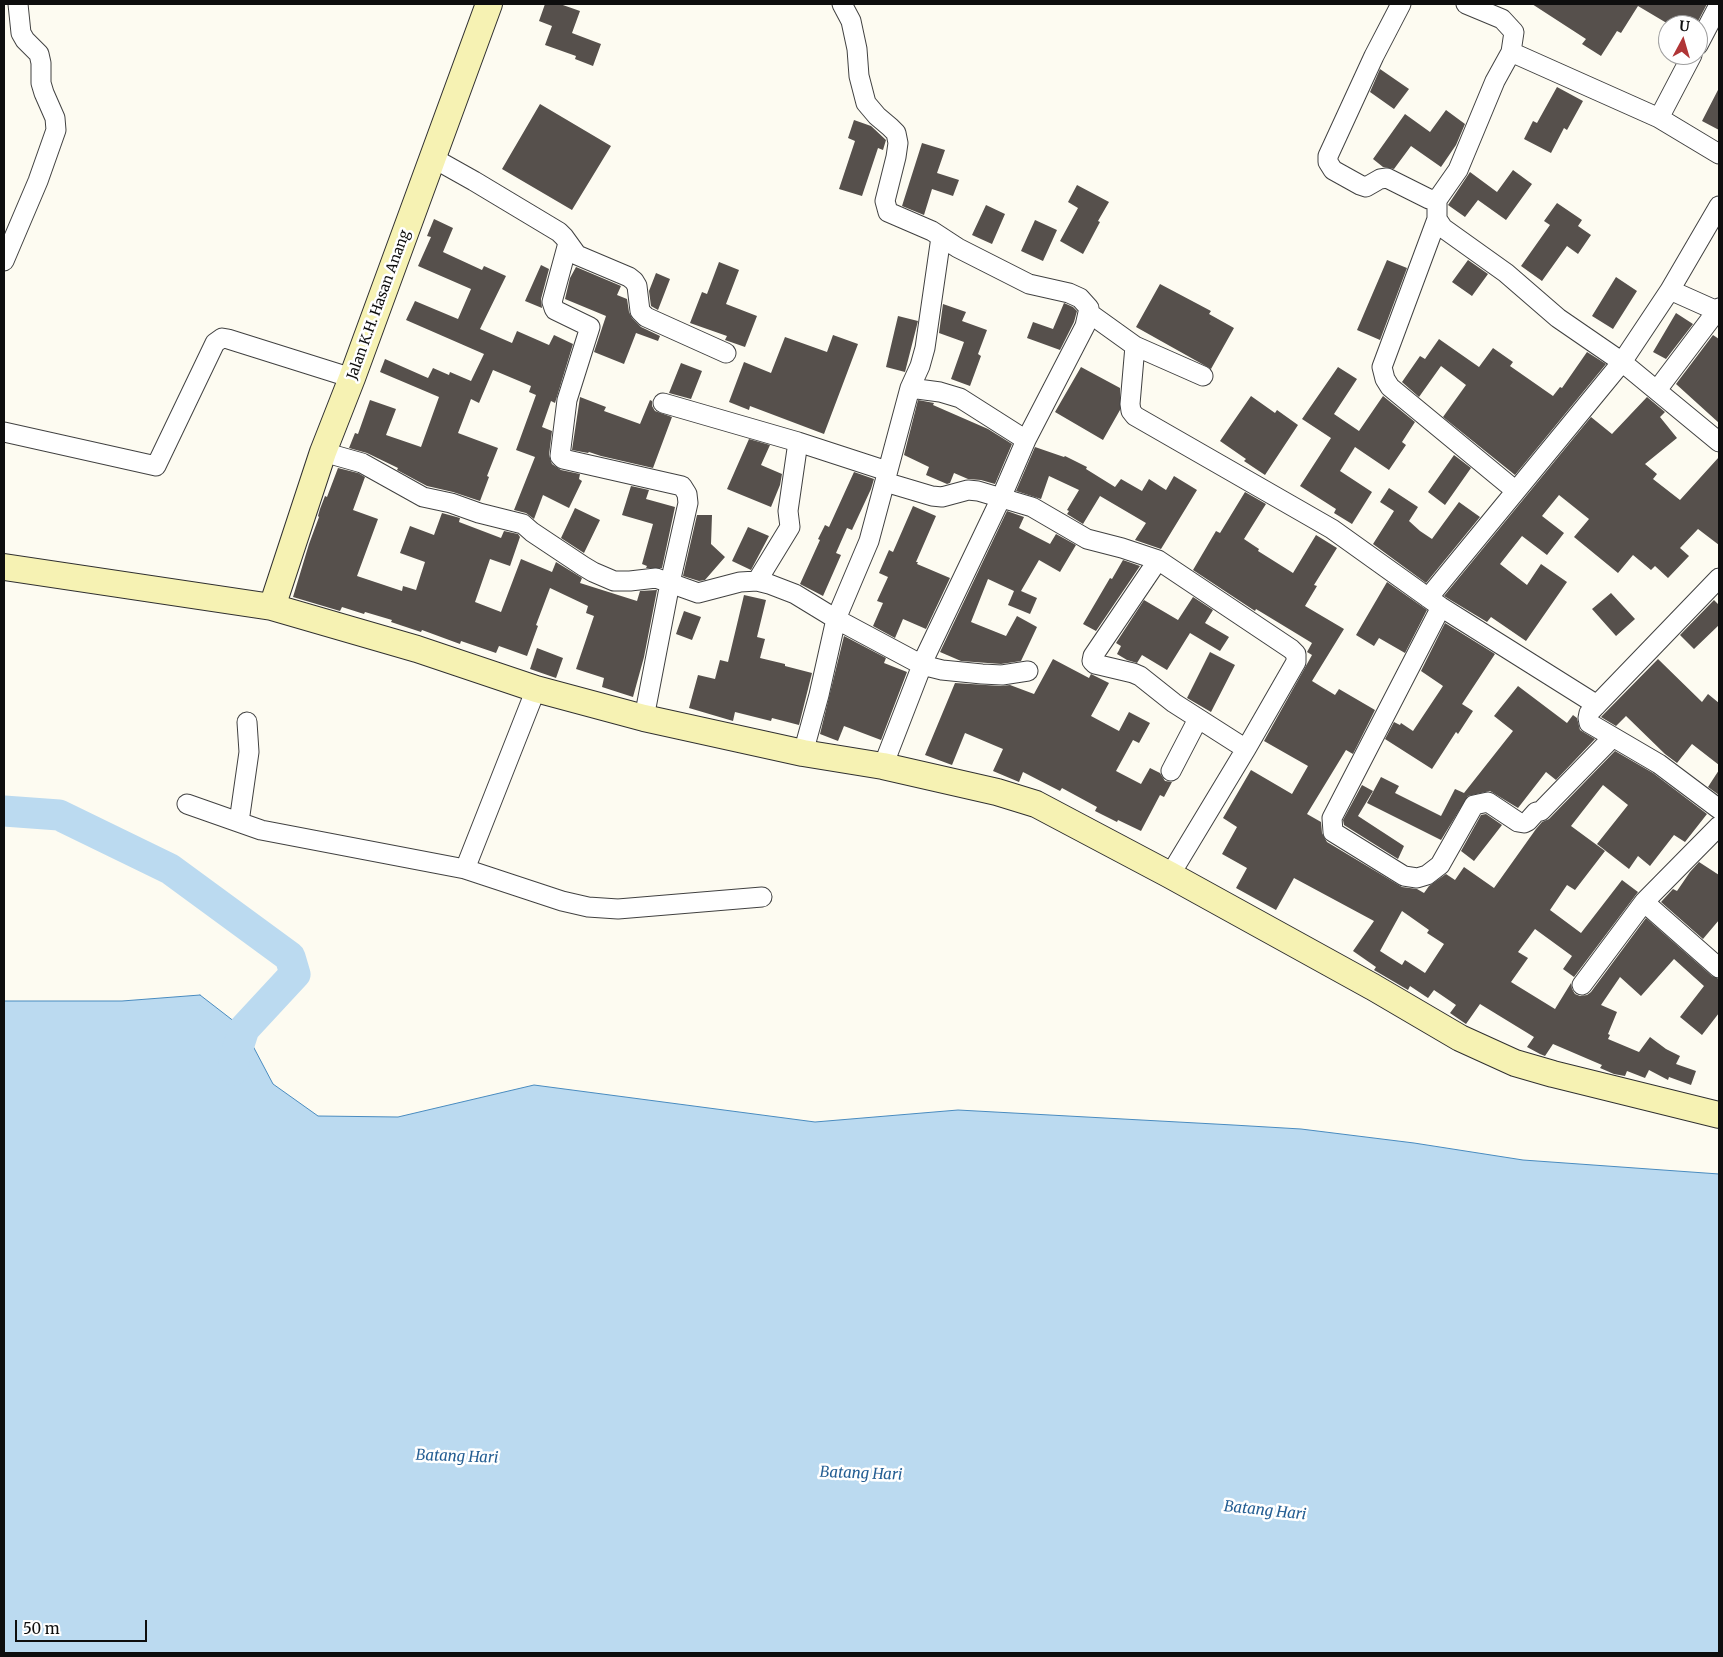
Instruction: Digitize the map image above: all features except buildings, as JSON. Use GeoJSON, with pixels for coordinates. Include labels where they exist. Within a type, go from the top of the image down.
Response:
{"type":"FeatureCollection","features":[{"type":"Feature","properties":{"kind":"street"},"geometry":{"type":"LineString","coordinates":[[4,261],[38,181],[56,130],[54,118],[41,83],[39,54],[25,40],[21,33],[18,4]]}},
{"type":"Feature","properties":{"kind":"street","name":"Jalan K.H. Hasan Anang"},"geometry":{"type":"LineString","coordinates":[[272,607],[323,452],[352,378],[488,4]]}},
{"type":"Feature","properties":{"kind":"street"},"geometry":{"type":"LineString","coordinates":[[842,4],[852,22],[859,76],[866,103],[896,133],[898,143],[896,158],[885,201],[888,212],[932,231],[958,248],[1029,284],[1069,293],[1080,298],[1089,308],[1085,326],[1026,440],[1002,498],[922,664],[883,766]]}},
{"type":"Feature","properties":{"kind":"street"},"geometry":{"type":"LineString","coordinates":[[1401,4],[1374,56],[1328,156],[1328,162],[1333,170],[1360,185],[1366,187],[1380,179],[1387,178],[1429,199],[1436,200]]}},
{"type":"Feature","properties":{"kind":"street"},"geometry":{"type":"LineString","coordinates":[[1466,4],[1502,19],[1514,32],[1511,52],[1495,81],[1458,170],[1436,200],[1437,219],[1382,367],[1385,379],[1390,387],[1516,491]]}},
{"type":"Feature","properties":{"kind":"street"},"geometry":{"type":"LineString","coordinates":[[1708,26],[1719,5]]}},
{"type":"Feature","properties":{"kind":"street"},"geometry":{"type":"LineString","coordinates":[[1511,52],[1659,118],[1719,154]]}},
{"type":"Feature","properties":{"kind":"street"},"geometry":{"type":"LineString","coordinates":[[1659,118],[1687,65]]}},
{"type":"Feature","properties":{"kind":"street"},"geometry":{"type":"LineString","coordinates":[[433,158],[559,232],[577,255],[629,277],[637,286],[640,311],[646,317],[726,353]]}},
{"type":"Feature","properties":{"kind":"street"},"geometry":{"type":"LineString","coordinates":[[1612,738],[1541,812],[1536,812],[1528,821],[1518,822],[1488,802],[1474,805],[1440,865],[1427,875],[1417,878],[1404,876],[1333,832],[1332,818],[1434,603],[1516,491],[1622,362],[1670,290],[1719,206]]}},
{"type":"Feature","properties":{"kind":"street"},"geometry":{"type":"LineString","coordinates":[[1437,219],[1443,228],[1506,273],[1558,318],[1622,362],[1719,442]]}},
{"type":"Feature","properties":{"kind":"street"},"geometry":{"type":"LineString","coordinates":[[803,753],[819,695],[836,619],[869,540],[910,388],[920,366],[925,348],[941,237]]}},
{"type":"Feature","properties":{"kind":"street"},"geometry":{"type":"LineString","coordinates":[[568,243],[552,302],[555,310],[590,327],[567,400],[560,456],[563,459],[682,486],[688,503],[670,583],[644,718]]}},
{"type":"Feature","properties":{"kind":"street"},"geometry":{"type":"LineString","coordinates":[[1657,390],[1718,310],[1670,290]]}},
{"type":"Feature","properties":{"kind":"street"},"geometry":{"type":"LineString","coordinates":[[1089,313],[1135,346],[1203,376]]}},
{"type":"Feature","properties":{"kind":"street"},"geometry":{"type":"LineString","coordinates":[[4,432],[156,466],[215,343],[222,338],[352,378]]}},
{"type":"Feature","properties":{"kind":"street"},"geometry":{"type":"LineString","coordinates":[[1135,346],[1130,404],[1131,411],[1136,416],[1332,529],[1434,603],[1597,704]]}},
{"type":"Feature","properties":{"kind":"street"},"geometry":{"type":"LineString","coordinates":[[910,388],[940,392],[960,398],[1026,440]]}},
{"type":"Feature","properties":{"kind":"street"},"geometry":{"type":"LineString","coordinates":[[663,403],[798,442],[932,496],[942,496],[968,490],[978,491],[1032,507],[1087,539],[1158,560],[1291,649],[1296,654],[1296,662],[1170,875]]}},
{"type":"Feature","properties":{"kind":"street"},"geometry":{"type":"LineString","coordinates":[[756,581],[790,527],[788,503],[798,442]]}},
{"type":"Feature","properties":{"kind":"street"},"geometry":{"type":"LineString","coordinates":[[323,452],[362,462],[422,497],[451,503],[479,513],[523,524],[546,542],[593,572],[614,581],[656,578],[698,593],[740,582],[756,581],[795,594],[836,619],[922,664],[942,670],[982,674],[1002,675],[1028,671]]}},
{"type":"Feature","properties":{"kind":"street"},"geometry":{"type":"LineString","coordinates":[[1158,560],[1093,656],[1092,661],[1095,664],[1140,676],[1174,703],[1246,749]]}},
{"type":"Feature","properties":{"kind":"street"},"geometry":{"type":"LineString","coordinates":[[4,568],[272,607],[417,649],[536,689],[644,718],[803,753],[883,766],[997,792],[1036,804],[1365,982],[1460,1038],[1515,1063],[1562,1077],[1719,1115]]}},
{"type":"Feature","properties":{"kind":"street"},"geometry":{"type":"LineString","coordinates":[[1719,578],[1589,713],[1589,723],[1659,764],[1719,809]]}},
{"type":"Feature","properties":{"kind":"street"},"geometry":{"type":"LineString","coordinates":[[465,869],[536,689]]}},
{"type":"Feature","properties":{"kind":"street"},"geometry":{"type":"LineString","coordinates":[[1171,771],[1198,719]]}},
{"type":"Feature","properties":{"kind":"street"},"geometry":{"type":"LineString","coordinates":[[238,822],[248,752],[247,722]]}},
{"type":"Feature","properties":{"kind":"street"},"geometry":{"type":"LineString","coordinates":[[187,804],[261,830],[465,869],[562,902],[588,907],[618,910],[762,897]]}},
{"type":"Feature","properties":{"kind":"street"},"geometry":{"type":"LineString","coordinates":[[1582,985],[1644,902],[1719,826]]}},
{"type":"Feature","properties":{"kind":"street"},"geometry":{"type":"LineString","coordinates":[[1644,902],[1719,968]]}},
{"type":"Feature","properties":{"kind":"water","name":"Batang Hari"},"geometry":{"type":"Polygon","coordinates":[[[200,995],[244,1029],[273,1084],[318,1116],[398,1117],[534,1085],[815,1122],[958,1110],[1233,1125],[1301,1129],[1414,1143],[1523,1160],[1719,1174],[1719,1653],[4,1653],[4,1001],[122,1001],[200,995]]]}},
{"type":"Feature","properties":{"kind":"waterway"},"geometry":{"type":"LineString","coordinates":[[4,811],[59,815],[170,869],[290,957],[295,974],[244,1029],[234,1060],[233,1070]]}}]}
